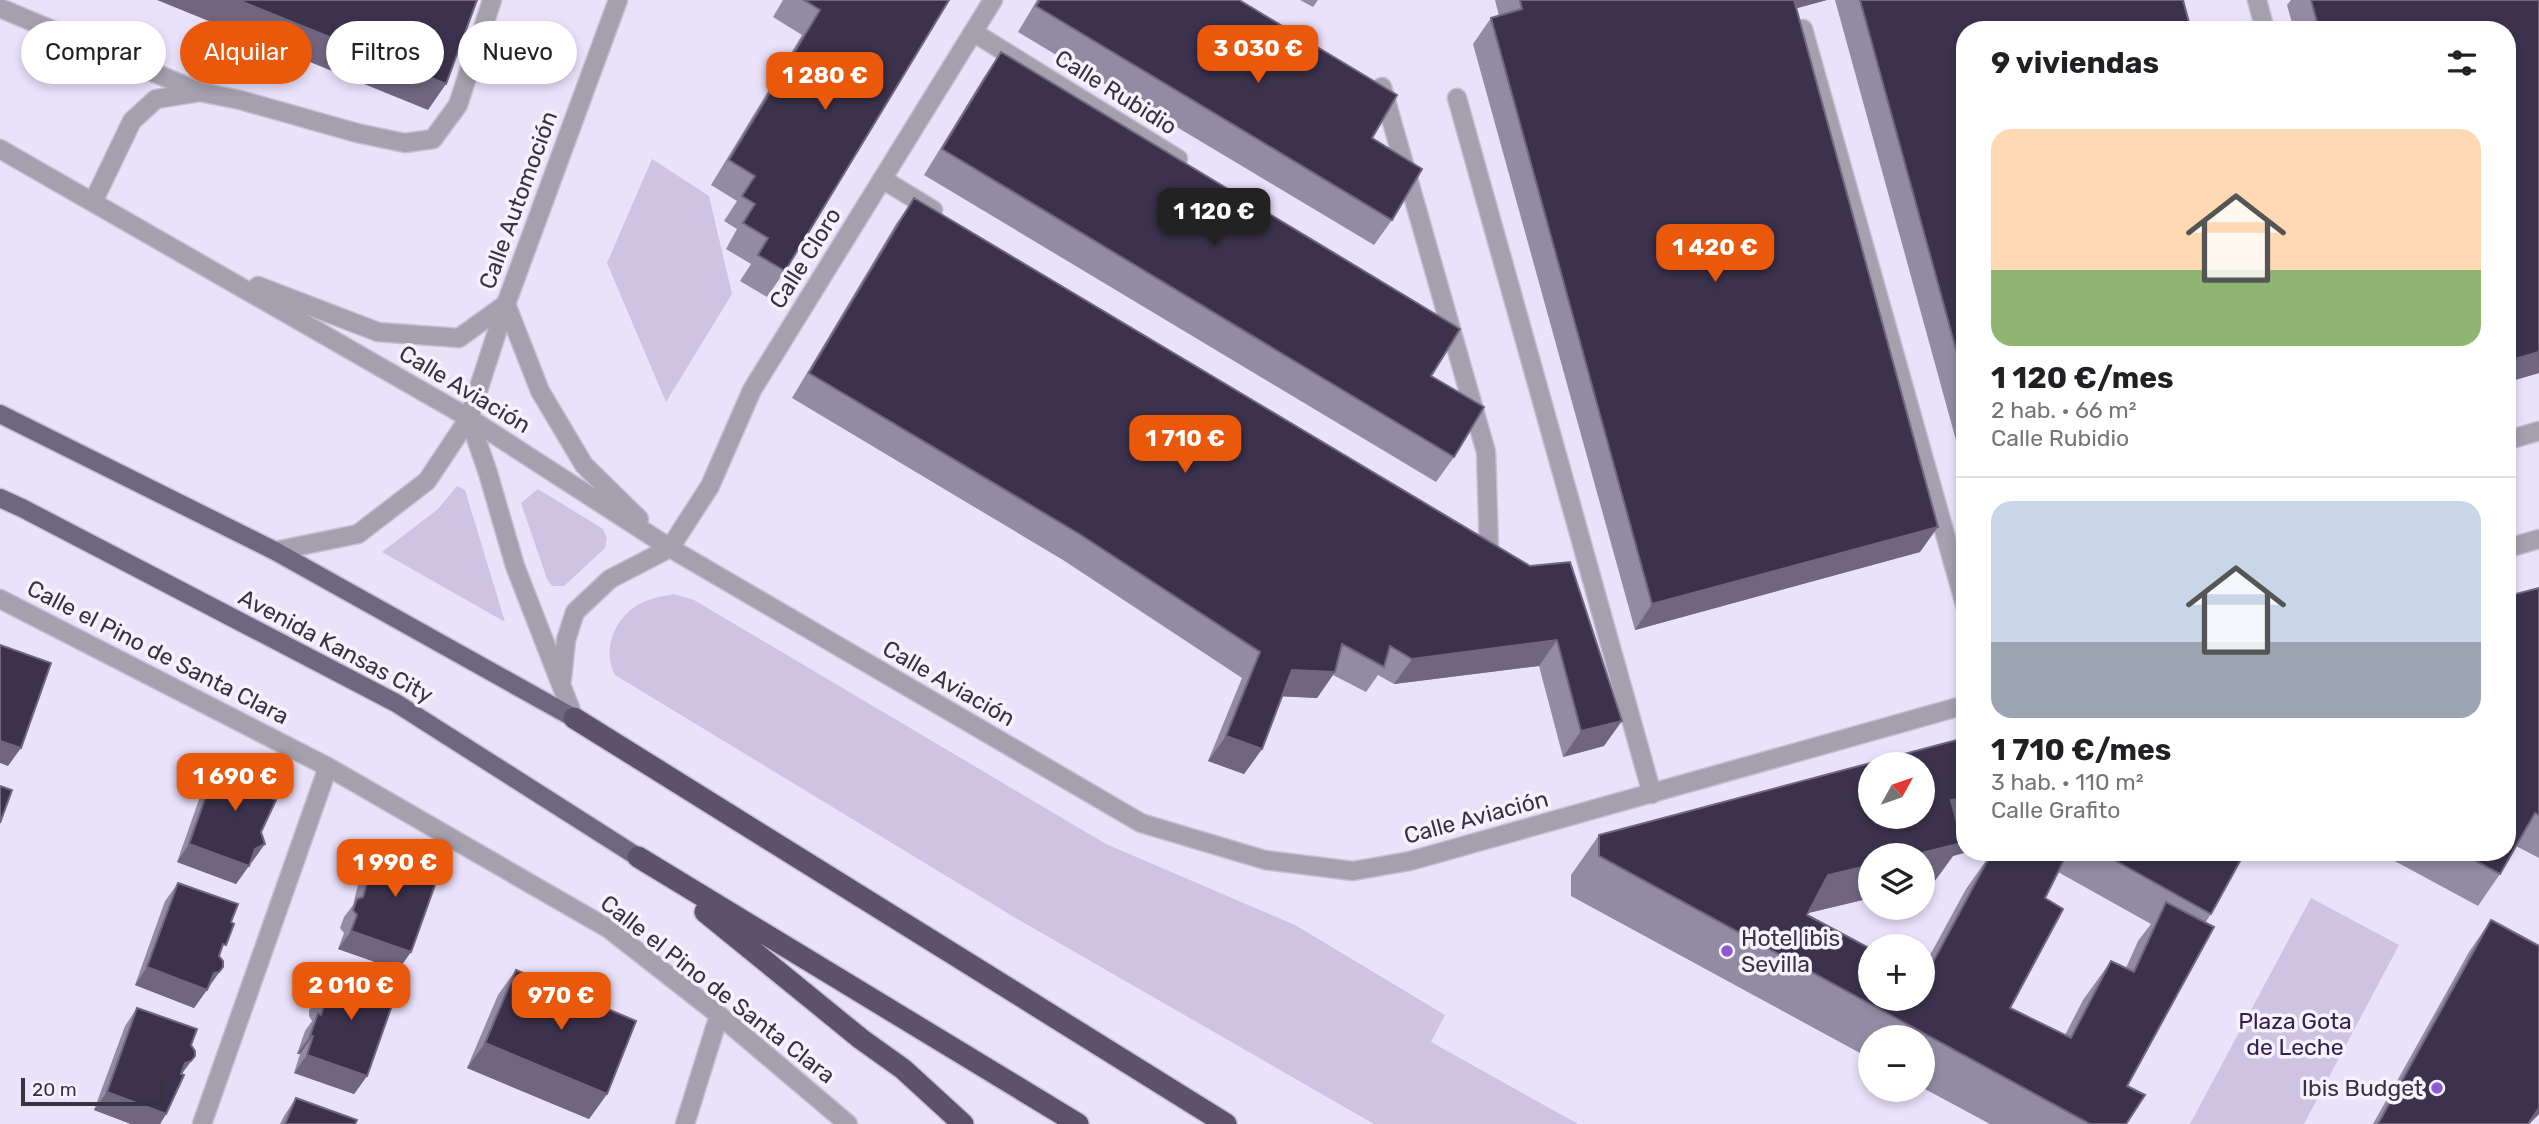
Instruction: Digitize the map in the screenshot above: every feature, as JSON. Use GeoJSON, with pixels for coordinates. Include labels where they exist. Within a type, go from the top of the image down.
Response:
{"type":"FeatureCollection","features":[{"type":"Feature","properties":{"kind":"highway"},"geometry":{"type":"LineString","coordinates":[[574,718],[1226,1124]]}},
{"type":"Feature","properties":{"kind":"highway"},"geometry":{"type":"LineString","coordinates":[[638,858],[861,1039],[903,1069],[963,1124]]}},
{"type":"Feature","properties":{"kind":"highway"},"geometry":{"type":"LineString","coordinates":[[638,858],[1078,1124]]}},
{"type":"Feature","properties":{"kind":"main road"},"geometry":{"type":"LineString","coordinates":[[0,414],[275,551],[574,718]]}},
{"type":"Feature","properties":{"kind":"main road","name":"Avenida Kansas City"},"geometry":{"type":"LineString","coordinates":[[0,498],[396,703],[638,858]]}},
{"type":"Feature","properties":{"kind":"street"},"geometry":{"type":"LineString","coordinates":[[0,8],[201,92],[405,143],[433,139],[458,105],[492,0]]}},
{"type":"Feature","properties":{"kind":"street","name":"Calle Automoción"},"geometry":{"type":"LineString","coordinates":[[275,551],[358,534],[427,481],[469,418],[506,304],[618,0]]}},
{"type":"Feature","properties":{"kind":"street","name":"Calle Cloro"},"geometry":{"type":"LineString","coordinates":[[670,548],[710,486],[752,390],[993,0]]}},
{"type":"Feature","properties":{"kind":"street"},"geometry":{"type":"LineString","coordinates":[[2257,0],[2263,21]]}},
{"type":"Feature","properties":{"kind":"street"},"geometry":{"type":"LineString","coordinates":[[1803,29],[1956,574]]}},
{"type":"Feature","properties":{"kind":"street","name":"Calle Rubidio"},"geometry":{"type":"LineString","coordinates":[[973,33],[1187,164]]}},
{"type":"Feature","properties":{"kind":"street"},"geometry":{"type":"LineString","coordinates":[[1375,82],[1486,452],[1483,546]]}},
{"type":"Feature","properties":{"kind":"street"},"geometry":{"type":"LineString","coordinates":[[93,202],[132,121],[156,99],[201,92]]}},
{"type":"Feature","properties":{"kind":"street"},"geometry":{"type":"LineString","coordinates":[[1457,98],[1652,794]]}},
{"type":"Feature","properties":{"kind":"street","name":"Calle Aviación"},"geometry":{"type":"LineString","coordinates":[[0,149],[469,418],[670,548],[1141,823],[1265,860],[1353,872],[1423,857],[1956,708]]}},
{"type":"Feature","properties":{"kind":"street"},"geometry":{"type":"LineString","coordinates":[[882,179],[954,223]]}},
{"type":"Feature","properties":{"kind":"street"},"geometry":{"type":"LineString","coordinates":[[207,267],[378,332],[459,338],[506,304],[540,391],[584,465],[670,548],[610,579],[575,612],[566,640],[562,682]]}},
{"type":"Feature","properties":{"kind":"street"},"geometry":{"type":"LineString","coordinates":[[1426,310],[1449,325]]}},
{"type":"Feature","properties":{"kind":"street"},"geometry":{"type":"LineString","coordinates":[[469,418],[515,566],[574,718]]}},
{"type":"Feature","properties":{"kind":"street"},"geometry":{"type":"LineString","coordinates":[[2516,438],[2539,431]]}},
{"type":"Feature","properties":{"kind":"street"},"geometry":{"type":"LineString","coordinates":[[2516,546],[2539,539]]}},
{"type":"Feature","properties":{"kind":"street","name":"Calle el Pino de Santa Clara"},"geometry":{"type":"LineString","coordinates":[[0,599],[328,767],[609,929],[719,1015],[848,1124]]}},
{"type":"Feature","properties":{"kind":"street"},"geometry":{"type":"LineString","coordinates":[[202,1124],[328,767]]}},
{"type":"Feature","properties":{"kind":"street"},"geometry":{"type":"LineString","coordinates":[[685,1124],[719,1015]]}},
{"type":"Feature","properties":{"kind":"green space"},"geometry":{"type":"Polygon","coordinates":[[[652,159],[709,196],[732,294],[666,402],[607,263],[652,159]]]}},
{"type":"Feature","properties":{"kind":"green space"},"geometry":{"type":"Polygon","coordinates":[[[457,486],[465,490],[505,622],[382,552],[438,509],[457,486]]]}},
{"type":"Feature","properties":{"kind":"green space"},"geometry":{"type":"Polygon","coordinates":[[[538,489],[603,529],[607,538],[605,548],[564,586],[552,586],[547,579],[521,503],[538,489]]]}},
{"type":"Feature","properties":{"kind":"green space"},"geometry":{"type":"Polygon","coordinates":[[[674,594],[694,600],[1106,844],[1295,925],[1445,1015],[1431,1042],[1578,1124],[1374,1124],[1014,917],[615,675],[611,664],[611,642],[620,622],[636,606],[653,598],[674,594]]]}},
{"type":"Feature","properties":{"kind":"green space","name":"Plaza Gota de Leche"},"geometry":{"type":"Polygon","coordinates":[[[2311,898],[2399,945],[2304,1124],[2190,1124],[2311,898]]]}},
{"type":"Feature","properties":{"kind":"building"},"geometry":{"type":"Polygon","coordinates":[[[238,0],[477,0],[469,21],[458,21],[458,51],[446,84],[444,21],[326,21],[326,36],[312,30],[312,21],[290,21],[238,0]]]}},
{"type":"Feature","properties":{"kind":"building"},"geometry":{"type":"Polygon","coordinates":[[[804,0],[949,0],[785,271],[758,255],[768,238],[743,223],[755,204],[742,196],[755,176],[729,160],[820,10],[804,0]]]}},
{"type":"Feature","properties":{"kind":"building"},"geometry":{"type":"Polygon","coordinates":[[[1040,0],[1239,0],[1397,95],[1372,138],[1422,169],[1392,220],[1036,6],[1040,0]]]}},
{"type":"Feature","properties":{"kind":"building"},"geometry":{"type":"Polygon","coordinates":[[[1520,0],[1794,0],[1938,527],[1652,604],[1491,18],[1522,9],[1520,0]]]}},
{"type":"Feature","properties":{"kind":"building"},"geometry":{"type":"Polygon","coordinates":[[[1860,0],[2183,0],[2189,21],[1956,21],[1956,349],[1860,0]]]}},
{"type":"Feature","properties":{"kind":"building"},"geometry":{"type":"Polygon","coordinates":[[[2311,0],[2539,0],[2539,352],[2516,359],[2516,21],[2317,21],[2311,0]]]}},
{"type":"Feature","properties":{"kind":"building"},"geometry":{"type":"Polygon","coordinates":[[[1001,52],[1460,329],[1431,376],[1484,407],[1454,457],[942,149],[1001,52]]]}},
{"type":"Feature","properties":{"kind":"building"},"geometry":{"type":"Polygon","coordinates":[[[914,198],[1530,566],[1570,562],[1622,721],[1581,731],[1557,640],[1412,659],[1390,646],[1384,667],[1342,644],[1335,672],[1292,670],[1262,749],[1226,736],[1260,652],[1081,535],[809,373],[914,198]]]}},
{"type":"Feature","properties":{"kind":"building"},"geometry":{"type":"Polygon","coordinates":[[[2539,588],[2539,815],[2535,813],[2516,846],[2516,594],[2539,588]]]}},
{"type":"Feature","properties":{"kind":"building"},"geometry":{"type":"Polygon","coordinates":[[[0,645],[51,663],[21,748],[0,741],[0,645]]]}},
{"type":"Feature","properties":{"kind":"building","name":"Hotel ibis Sevilla"},"geometry":{"type":"Polygon","coordinates":[[[1956,740],[1956,800],[1951,800],[1956,820],[1956,844],[1935,850],[1935,843],[1858,843],[1858,868],[1828,875],[1807,915],[1858,942],[1858,997],[1599,856],[1599,835],[1858,766],[1858,830],[1936,830],[1936,752],[1912,752],[1956,740]]]}},
{"type":"Feature","properties":{"kind":"building"},"geometry":{"type":"Polygon","coordinates":[[[219,759],[280,781],[273,799],[276,800],[261,832],[265,844],[255,849],[249,866],[189,844],[219,759]]]}},
{"type":"Feature","properties":{"kind":"building"},"geometry":{"type":"Polygon","coordinates":[[[0,786],[12,790],[0,823],[0,786]]]}},
{"type":"Feature","properties":{"kind":"building"},"geometry":{"type":"Polygon","coordinates":[[[381,846],[441,868],[411,952],[351,931],[357,915],[353,910],[357,899],[363,897],[372,863],[375,864],[381,846]]]}},
{"type":"Feature","properties":{"kind":"building","name":"Hotel ibis Sevilla"},"geometry":{"type":"Polygon","coordinates":[[[1987,861],[2064,861],[2045,898],[2063,909],[2010,1008],[2071,1038],[2111,961],[2134,972],[2166,902],[2214,927],[2127,1086],[2145,1095],[2126,1124],[2090,1124],[1935,1039],[1935,1025],[1909,1025],[1883,1011],[1935,1011],[1935,958],[1987,861]]]}},
{"type":"Feature","properties":{"kind":"building"},"geometry":{"type":"Polygon","coordinates":[[[2116,861],[2240,861],[2211,914],[2116,861]]]}},
{"type":"Feature","properties":{"kind":"building"},"geometry":{"type":"Polygon","coordinates":[[[2476,861],[2507,861],[2500,874],[2476,861]]]}},
{"type":"Feature","properties":{"kind":"building"},"geometry":{"type":"Polygon","coordinates":[[[178,883],[238,904],[231,922],[234,924],[219,956],[223,967],[214,973],[207,990],[147,967],[178,883]]]}},
{"type":"Feature","properties":{"kind":"building"},"geometry":{"type":"Polygon","coordinates":[[[2491,920],[2539,946],[2539,1108],[2528,1124],[2378,1124],[2491,920]]]}},
{"type":"Feature","properties":{"kind":"building"},"geometry":{"type":"Polygon","coordinates":[[[337,969],[397,991],[367,1076],[307,1055],[313,1036],[310,1036],[318,1013],[321,1015],[325,1003],[322,992],[331,986],[337,969]]]}},
{"type":"Feature","properties":{"kind":"building"},"geometry":{"type":"Polygon","coordinates":[[[516,970],[636,1021],[607,1094],[485,1043],[516,970]]]}},
{"type":"Feature","properties":{"kind":"building"},"geometry":{"type":"Polygon","coordinates":[[[137,1008],[197,1029],[191,1045],[195,1056],[185,1063],[181,1074],[184,1075],[166,1114],[107,1092],[137,1008]]]}},
{"type":"Feature","properties":{"kind":"building"},"geometry":{"type":"Polygon","coordinates":[[[296,1098],[357,1120],[355,1124],[285,1124],[296,1098]]]}},
{"type":"Feature","properties":{"kind":"place","name":"Hotel ibis Sevilla"},"geometry":{"type":"Point","coordinates":[1727,951]}},
{"type":"Feature","properties":{"kind":"place","name":"Ibis Budget"},"geometry":{"type":"Point","coordinates":[2437,1088]}}]}
